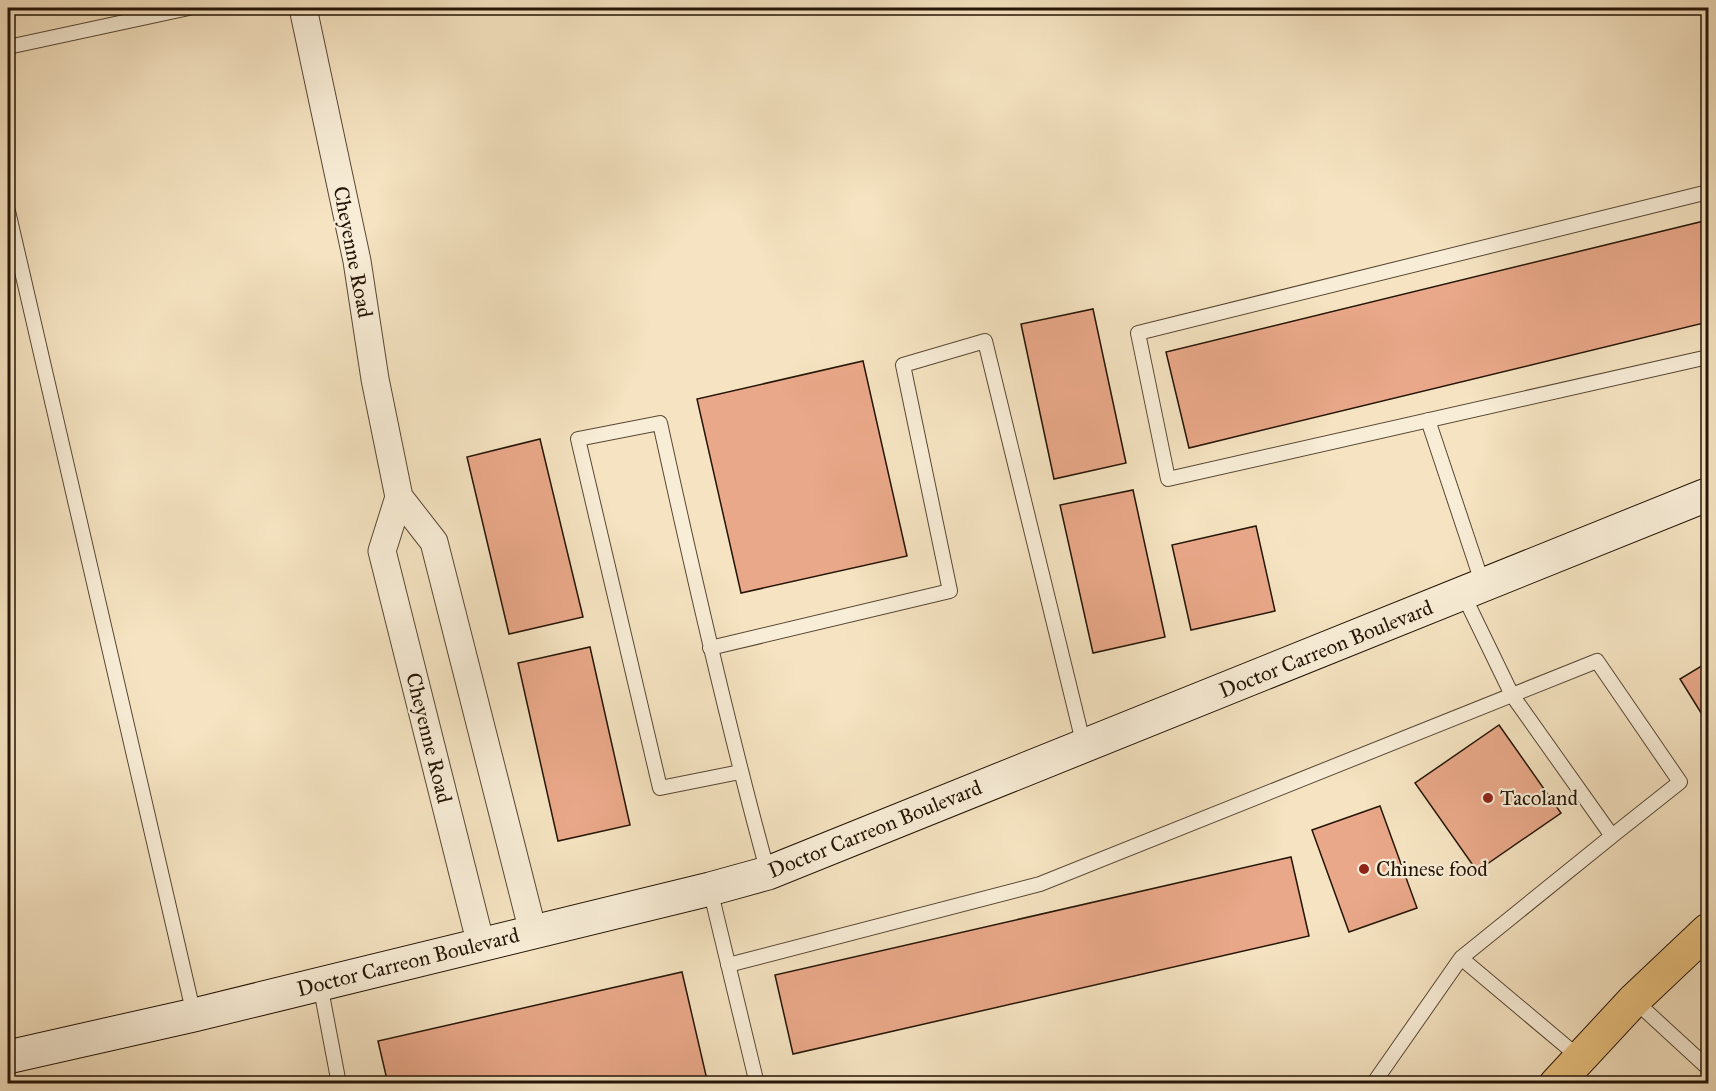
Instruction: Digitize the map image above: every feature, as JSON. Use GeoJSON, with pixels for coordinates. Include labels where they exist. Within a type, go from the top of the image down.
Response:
{"type":"FeatureCollection","features":[{"type":"Feature","properties":{"kind":"main road","name":"Doctor Carreon Boulevard"},"geometry":{"type":"LineString","coordinates":[[8,1057],[194,1015],[768,873],[1704,496],[1708,497]]}},
{"type":"Feature","properties":{"kind":"main road"},"geometry":{"type":"LineString","coordinates":[[1556,1083],[1634,1000],[1708,930]]}},
{"type":"Feature","properties":{"kind":"street","name":"Cheyenne Road"},"geometry":{"type":"LineString","coordinates":[[303,8],[357,261],[375,379],[399,497],[434,542],[533,932]]}},
{"type":"Feature","properties":{"kind":"street","name":"Cheyenne Road"},"geometry":{"type":"LineString","coordinates":[[399,497],[382,551],[481,945]]}},
{"type":"Feature","properties":{"kind":"lane"},"geometry":{"type":"LineString","coordinates":[[8,47],[189,8]]}},
{"type":"Feature","properties":{"kind":"lane"},"geometry":{"type":"LineString","coordinates":[[1708,192],[1138,333],[1168,479],[1708,357]]}},
{"type":"Feature","properties":{"kind":"lane"},"geometry":{"type":"LineString","coordinates":[[8,211],[194,1015]]}},
{"type":"Feature","properties":{"kind":"lane"},"geometry":{"type":"LineString","coordinates":[[710,648],[950,591],[903,365],[986,341],[1084,746]]}},
{"type":"Feature","properties":{"kind":"lane"},"geometry":{"type":"LineString","coordinates":[[1428,420],[1473,590],[1512,695],[1612,836]]}},
{"type":"Feature","properties":{"kind":"lane"},"geometry":{"type":"LineString","coordinates":[[740,772],[660,788],[578,439],[660,423],[710,648],[740,772],[768,873]]}},
{"type":"Feature","properties":{"kind":"lane"},"geometry":{"type":"LineString","coordinates":[[728,965],[1040,884],[1598,660],[1680,782],[1461,958],[1373,1083]]}},
{"type":"Feature","properties":{"kind":"lane"},"geometry":{"type":"LineString","coordinates":[[710,889],[757,1083]]}},
{"type":"Feature","properties":{"kind":"lane"},"geometry":{"type":"LineString","coordinates":[[1461,958],[1580,1058]]}},
{"type":"Feature","properties":{"kind":"lane"},"geometry":{"type":"LineString","coordinates":[[320,984],[339,1083]]}},
{"type":"Feature","properties":{"kind":"lane"},"geometry":{"type":"LineString","coordinates":[[1634,1000],[1708,1068]]}},
{"type":"Feature","properties":{"kind":"building"},"geometry":{"type":"Polygon","coordinates":[[[1708,220],[1708,322],[1189,448],[1166,352],[1708,220]]]}},
{"type":"Feature","properties":{"kind":"building"},"geometry":{"type":"Polygon","coordinates":[[[1093,309],[1126,463],[1054,479],[1021,324],[1093,309]]]}},
{"type":"Feature","properties":{"kind":"building"},"geometry":{"type":"Polygon","coordinates":[[[863,361],[907,556],[741,593],[697,399],[863,361]]]}},
{"type":"Feature","properties":{"kind":"building"},"geometry":{"type":"Polygon","coordinates":[[[540,439],[583,617],[509,634],[467,457],[540,439]]]}},
{"type":"Feature","properties":{"kind":"building"},"geometry":{"type":"Polygon","coordinates":[[[1133,490],[1165,637],[1093,653],[1060,505],[1133,490]]]}},
{"type":"Feature","properties":{"kind":"building"},"geometry":{"type":"Polygon","coordinates":[[[1256,526],[1275,611],[1191,630],[1172,545],[1256,526]]]}},
{"type":"Feature","properties":{"kind":"building"},"geometry":{"type":"Polygon","coordinates":[[[590,647],[630,825],[558,841],[518,663],[590,647]]]}},
{"type":"Feature","properties":{"kind":"building"},"geometry":{"type":"Polygon","coordinates":[[[1708,662],[1708,724],[1680,679],[1708,662]]]}},
{"type":"Feature","properties":{"kind":"building","name":"Tacoland"},"geometry":{"type":"Polygon","coordinates":[[[1499,725],[1561,813],[1477,871],[1415,783],[1499,725]]]}},
{"type":"Feature","properties":{"kind":"building","name":"Chinese food"},"geometry":{"type":"Polygon","coordinates":[[[1380,806],[1417,908],[1349,932],[1312,830],[1380,806]]]}},
{"type":"Feature","properties":{"kind":"building"},"geometry":{"type":"Polygon","coordinates":[[[1291,857],[1309,936],[793,1054],[775,975],[1291,857]]]}},
{"type":"Feature","properties":{"kind":"building"},"geometry":{"type":"Polygon","coordinates":[[[682,972],[708,1084],[388,1084],[378,1041],[682,972]]]}},
{"type":"Feature","properties":{"kind":"place","name":"Tacoland"},"geometry":{"type":"Point","coordinates":[1488,798]}},
{"type":"Feature","properties":{"kind":"place","name":"Chinese food"},"geometry":{"type":"Point","coordinates":[1364,869]}}]}
